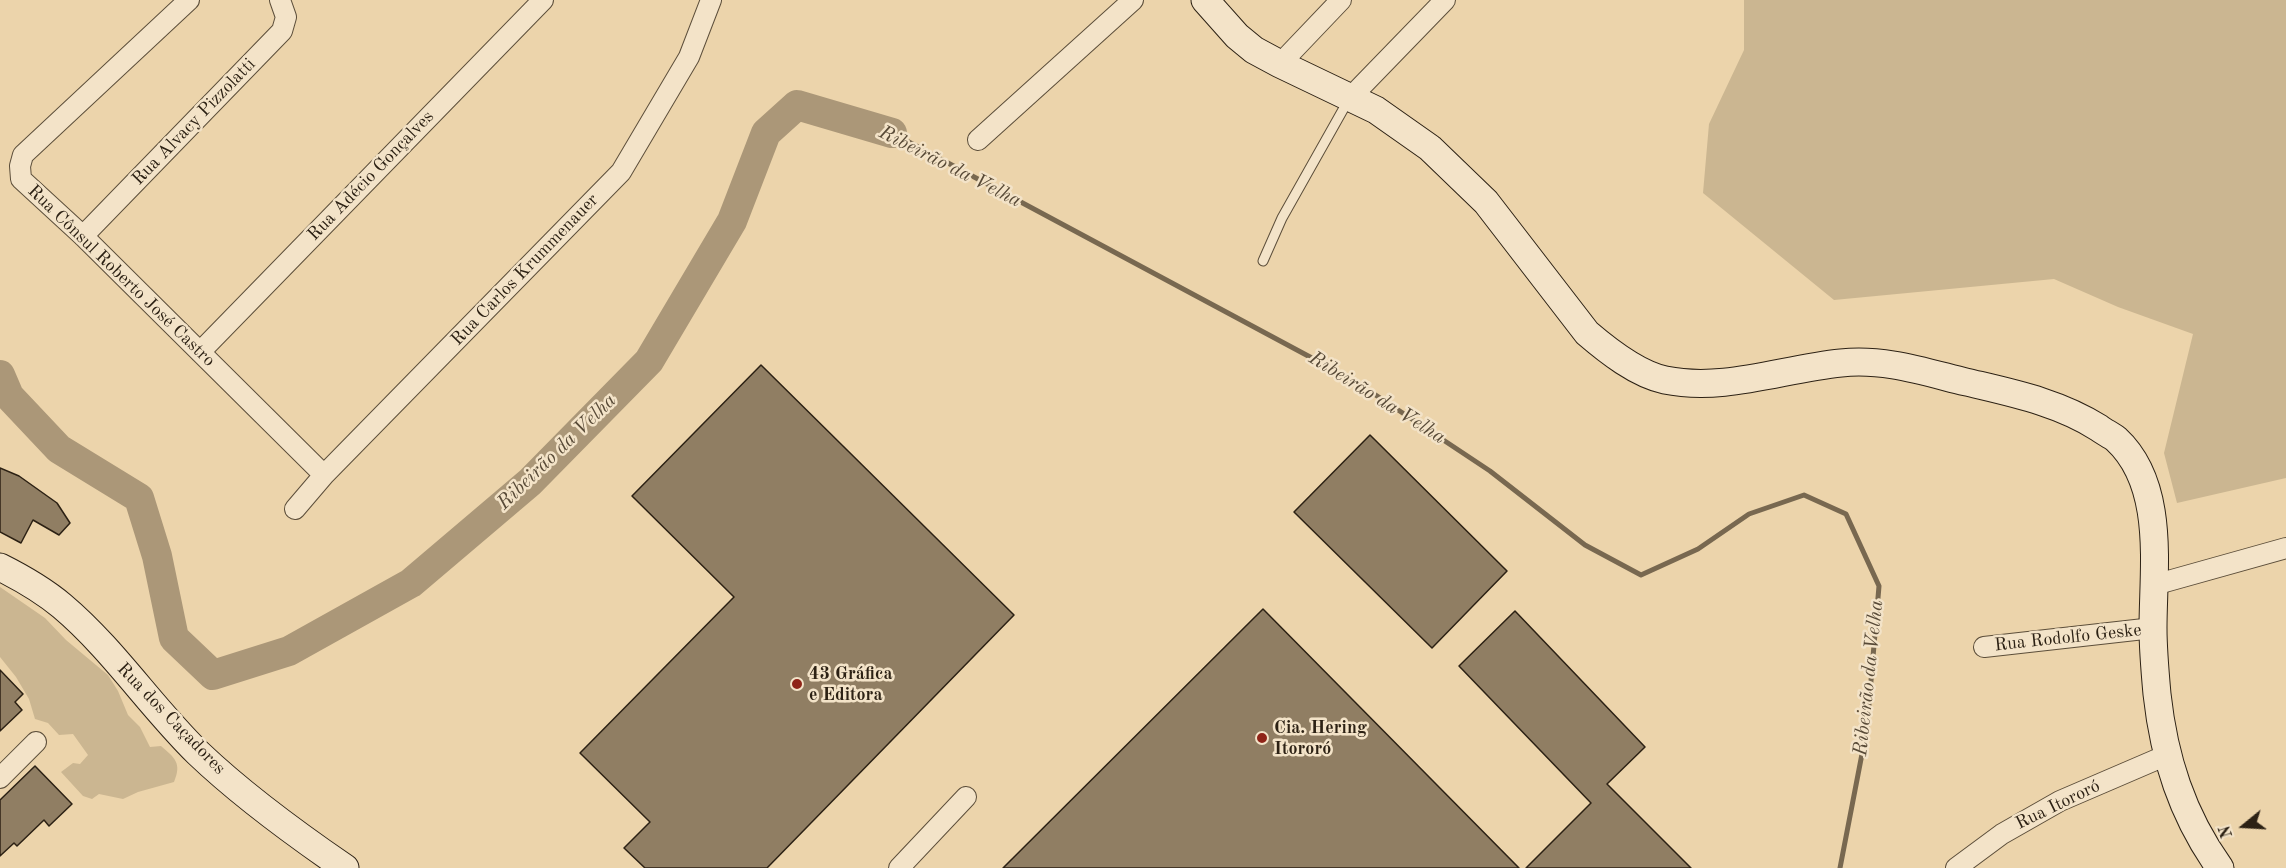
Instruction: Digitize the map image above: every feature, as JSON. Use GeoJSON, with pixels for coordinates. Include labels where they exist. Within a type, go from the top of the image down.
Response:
{"type":"FeatureCollection","features":[{"type":"Feature","properties":{"kind":"main road"},"geometry":{"type":"LineString","coordinates":[[1205,0],[1254,50],[1376,110],[1430,148],[1486,202],[1587,333],[1606,350],[1630,365],[1663,380],[1708,384],[1842,363],[1882,363],[2047,402],[2085,419],[2116,439],[2135,464],[2149,497],[2154,540],[2153,628],[2157,695],[2168,755],[2180,798],[2200,838],[2220,868]]}},
{"type":"Feature","properties":{"kind":"main road","name":"Rua dos Caçadores"},"geometry":{"type":"LineString","coordinates":[[0,567],[30,583],[62,606],[97,639],[198,753],[277,821],[345,868]]}},
{"type":"Feature","properties":{"kind":"street","name":"Rua Cônsul Roberto José Castro"},"geometry":{"type":"LineString","coordinates":[[189,0],[23,155],[20,166],[21,179],[83,236],[324,475]]}},
{"type":"Feature","properties":{"kind":"street","name":"Rua Alvacy Pizzolatti"},"geometry":{"type":"LineString","coordinates":[[83,236],[282,31],[286,17],[280,0]]}},
{"type":"Feature","properties":{"kind":"street","name":"Rua Adécio Gonçalves"},"geometry":{"type":"LineString","coordinates":[[200,352],[543,0]]}},
{"type":"Feature","properties":{"kind":"street","name":"Rua Carlos Krummenauer"},"geometry":{"type":"LineString","coordinates":[[295,509],[324,475],[621,172],[689,57],[711,0]]}},
{"type":"Feature","properties":{"kind":"street"},"geometry":{"type":"LineString","coordinates":[[978,140],[1133,0]]}},
{"type":"Feature","properties":{"kind":"street"},"geometry":{"type":"LineString","coordinates":[[1280,64],[1341,0]]}},
{"type":"Feature","properties":{"kind":"street"},"geometry":{"type":"LineString","coordinates":[[1350,98],[1445,0]]}},
{"type":"Feature","properties":{"kind":"street"},"geometry":{"type":"LineString","coordinates":[[2154,585],[2286,548]]}},
{"type":"Feature","properties":{"kind":"street","name":"Rua Rodolfo Geske"},"geometry":{"type":"LineString","coordinates":[[1984,647],[2153,628]]}},
{"type":"Feature","properties":{"kind":"street"},"geometry":{"type":"LineString","coordinates":[[0,778],[36,742]]}},
{"type":"Feature","properties":{"kind":"street","name":"Rua Itororó"},"geometry":{"type":"LineString","coordinates":[[1956,868],[2002,834],[2060,801],[2168,755]]}},
{"type":"Feature","properties":{"kind":"street"},"geometry":{"type":"LineString","coordinates":[[899,868],[966,797]]}},
{"type":"Feature","properties":{"kind":"lane"},"geometry":{"type":"LineString","coordinates":[[1263,261],[1282,218],[1350,98]]}},
{"type":"Feature","properties":{"kind":"shaded area"},"geometry":{"type":"Polygon","coordinates":[[[1744,0],[2286,0],[2286,478],[2177,503],[2164,453],[2193,334],[2118,307],[2054,279],[1834,300],[1703,193],[1709,124],[1744,50],[1744,0]]]}},
{"type":"Feature","properties":{"kind":"shaded area"},"geometry":{"type":"Polygon","coordinates":[[[0,587],[45,618],[66,640],[108,675],[128,715],[140,727],[150,747],[161,746],[176,761],[177,770],[174,782],[138,792],[123,799],[99,794],[92,799],[83,796],[61,772],[73,763],[80,764],[88,755],[73,734],[59,735],[48,723],[35,719],[29,699],[16,677],[0,657],[0,587]]]}},
{"type":"Feature","properties":{"kind":"building","name":"43 Gráfica e Editora"},"geometry":{"type":"Polygon","coordinates":[[[761,365],[1014,615],[767,868],[645,868],[624,848],[650,822],[580,753],[734,597],[632,496],[761,365]]]}},
{"type":"Feature","properties":{"kind":"building"},"geometry":{"type":"Polygon","coordinates":[[[1370,435],[1507,571],[1432,648],[1294,512],[1370,435]]]}},
{"type":"Feature","properties":{"kind":"building"},"geometry":{"type":"Polygon","coordinates":[[[0,468],[19,476],[57,503],[70,523],[59,535],[33,520],[21,543],[0,532],[0,468]]]}},
{"type":"Feature","properties":{"kind":"building","name":"Cia. Hering Itororó"},"geometry":{"type":"Polygon","coordinates":[[[1263,609],[1519,868],[1003,868],[1263,609]]]}},
{"type":"Feature","properties":{"kind":"building"},"geometry":{"type":"Polygon","coordinates":[[[1515,611],[1645,747],[1607,784],[1691,868],[1526,868],[1591,803],[1459,666],[1515,611]]]}},
{"type":"Feature","properties":{"kind":"building"},"geometry":{"type":"Polygon","coordinates":[[[0,670],[23,694],[15,702],[22,710],[0,731],[0,670]]]}},
{"type":"Feature","properties":{"kind":"building"},"geometry":{"type":"Polygon","coordinates":[[[35,766],[72,804],[49,826],[44,820],[17,846],[14,843],[0,856],[0,800],[35,766]]]}},
{"type":"Feature","properties":{"kind":"waterway","name":"Ribeirão da Velha"},"geometry":{"type":"LineString","coordinates":[[0,375],[9,396],[59,449],[139,498],[157,556],[174,638],[213,675],[289,651],[411,583],[530,482],[649,361],[732,221],[766,133],[797,105],[892,133]]}},
{"type":"Feature","properties":{"kind":"waterway","name":"Ribeirão da Velha"},"geometry":{"type":"LineString","coordinates":[[892,133],[1353,380],[1490,471],[1585,545],[1641,575],[1698,549],[1749,514],[1804,495],[1846,514],[1879,586],[1867,728],[1840,868]]}},
{"type":"Feature","properties":{"kind":"place","name":"43 Gráfica e Editora"},"geometry":{"type":"Point","coordinates":[797,684]}},
{"type":"Feature","properties":{"kind":"place","name":"Cia. Hering Itororó"},"geometry":{"type":"Point","coordinates":[1262,738]}}]}
